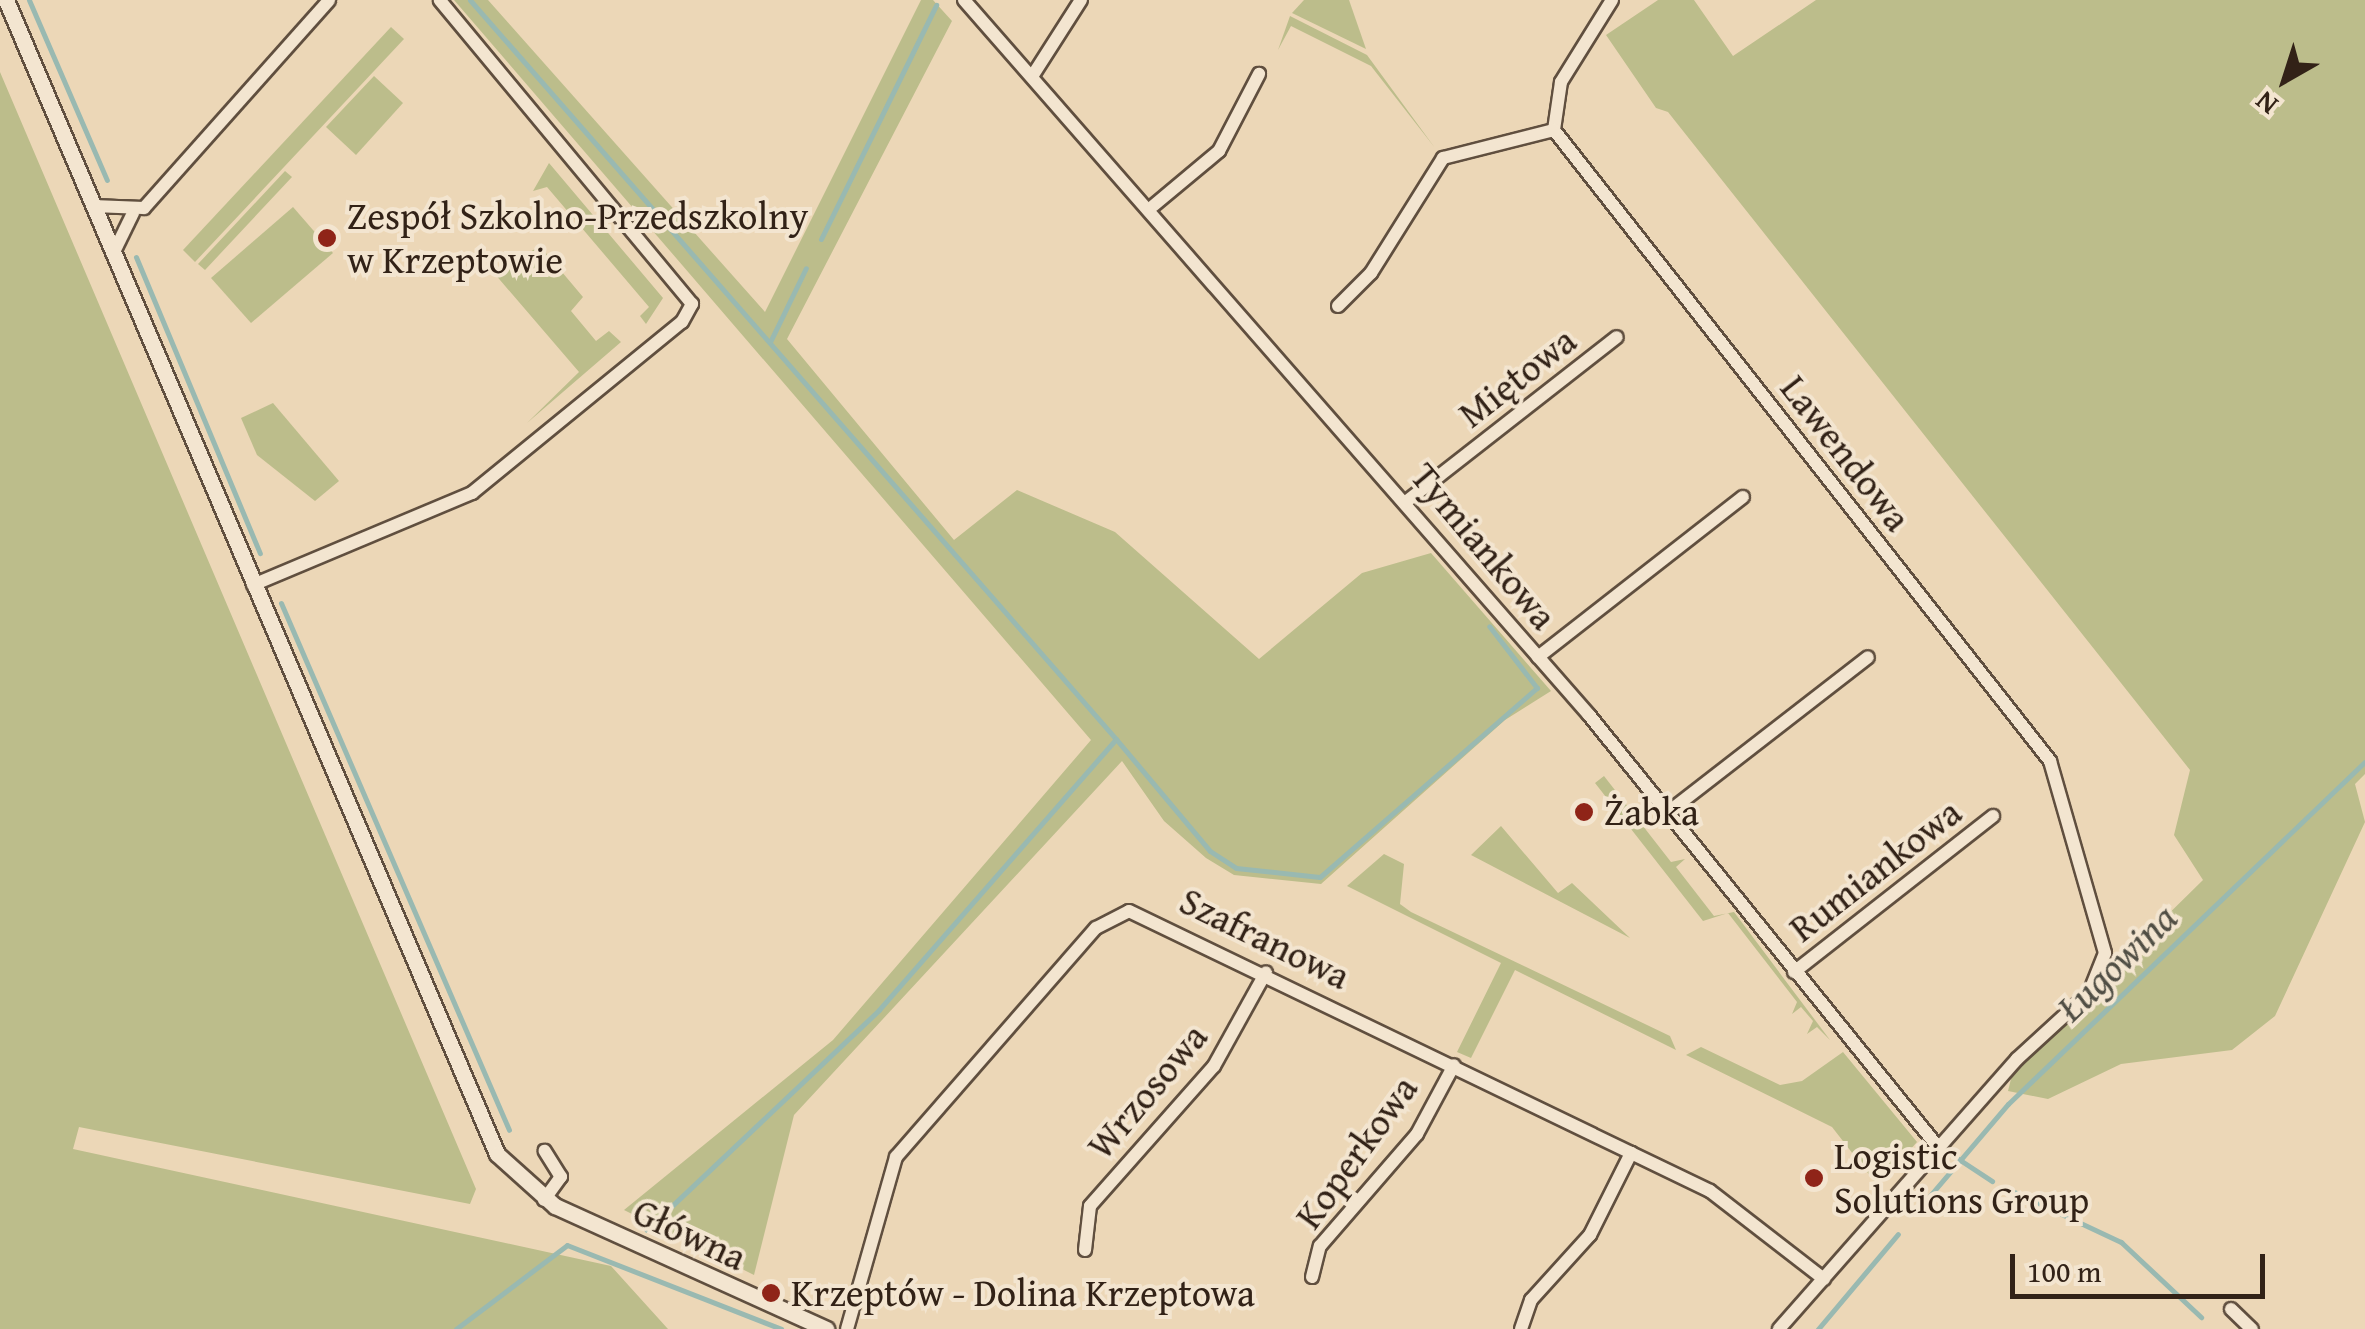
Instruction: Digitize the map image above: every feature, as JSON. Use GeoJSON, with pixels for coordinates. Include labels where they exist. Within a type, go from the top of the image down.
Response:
{"type":"FeatureCollection","features":[{"type":"Feature","properties":{"kind":"street","name":"Główna"},"geometry":{"type":"LineString","coordinates":[[6,0],[472,1108],[530,1190],[544,1200],[826,1329]]}},
{"type":"Feature","properties":{"kind":"street"},"geometry":{"type":"LineString","coordinates":[[113,254],[133,213],[329,0]]}},
{"type":"Feature","properties":{"kind":"street"},"geometry":{"type":"LineString","coordinates":[[252,586],[472,493],[690,309],[684,287],[440,0]]}},
{"type":"Feature","properties":{"kind":"street","name":"Tymiankowa"},"geometry":{"type":"LineString","coordinates":[[964,0],[1153,206],[1407,501],[1938,1147]]}},
{"type":"Feature","properties":{"kind":"street"},"geometry":{"type":"LineString","coordinates":[[1033,76],[1081,0]]}},
{"type":"Feature","properties":{"kind":"street"},"geometry":{"type":"LineString","coordinates":[[1338,306],[1372,273],[1443,158],[1554,130],[1561,82],[1612,0]]}},
{"type":"Feature","properties":{"kind":"street"},"geometry":{"type":"LineString","coordinates":[[1153,206],[1219,151],[1260,74]]}},
{"type":"Feature","properties":{"kind":"street","name":"Lawendowa"},"geometry":{"type":"LineString","coordinates":[[1554,130],[2050,761],[2106,963],[2089,993],[1938,1147]]}},
{"type":"Feature","properties":{"kind":"street"},"geometry":{"type":"LineString","coordinates":[[93,206],[133,213]]}},
{"type":"Feature","properties":{"kind":"street","name":"Miętowa"},"geometry":{"type":"LineString","coordinates":[[1407,501],[1617,337]]}},
{"type":"Feature","properties":{"kind":"street"},"geometry":{"type":"LineString","coordinates":[[1538,656],[1742,497]]}},
{"type":"Feature","properties":{"kind":"street"},"geometry":{"type":"LineString","coordinates":[[1667,813],[1868,657]]}},
{"type":"Feature","properties":{"kind":"street","name":"Rumiankowa"},"geometry":{"type":"LineString","coordinates":[[1794,972],[1993,816]]}},
{"type":"Feature","properties":{"kind":"street","name":"Szafranowa"},"geometry":{"type":"LineString","coordinates":[[847,1329],[896,1157],[1104,922],[1148,913],[1733,1204],[1824,1280]]}},
{"type":"Feature","properties":{"kind":"street","name":"Wrzosowa"},"geometry":{"type":"LineString","coordinates":[[1086,1250],[1090,1206],[1214,1066],[1266,972]]}},
{"type":"Feature","properties":{"kind":"street","name":"Koperkowa"},"geometry":{"type":"LineString","coordinates":[[1312,1277],[1320,1246],[1417,1134],[1454,1065]]}},
{"type":"Feature","properties":{"kind":"street"},"geometry":{"type":"LineString","coordinates":[[1779,1329],[1938,1147]]}},
{"type":"Feature","properties":{"kind":"street"},"geometry":{"type":"LineString","coordinates":[[544,1200],[562,1177],[545,1152]]}},
{"type":"Feature","properties":{"kind":"street"},"geometry":{"type":"LineString","coordinates":[[1521,1329],[1531,1300],[1590,1235],[1631,1153]]}},
{"type":"Feature","properties":{"kind":"street"},"geometry":{"type":"LineString","coordinates":[[2230,1310],[2252,1329]]}},
{"type":"Feature","properties":{"kind":"green space"},"geometry":{"type":"Polygon","coordinates":[[[454,0],[488,0],[765,312],[921,0],[933,0],[952,21],[787,339],[954,540],[1017,490],[1115,532],[1259,659],[1362,573],[1431,553],[1551,691],[1505,720],[1321,884],[1234,875],[1206,858],[1164,821],[1122,761],[794,1115],[754,1275],[624,1210],[833,1040],[1091,740],[454,0]]]}},
{"type":"Feature","properties":{"kind":"green space"},"geometry":{"type":"Polygon","coordinates":[[[1304,0],[1349,0],[1366,49],[1292,13],[1304,0]]]}},
{"type":"Feature","properties":{"kind":"green space"},"geometry":{"type":"Polygon","coordinates":[[[1658,0],[1694,0],[1733,56],[1816,0],[2365,0],[2365,774],[2355,784],[2365,822],[2275,1016],[2232,1050],[2121,1064],[2048,1099],[2008,1091],[2012,1075],[2106,979],[2150,950],[2145,937],[2203,880],[2174,835],[2190,770],[1668,112],[1656,108],[1606,35],[1658,0]]]}},
{"type":"Feature","properties":{"kind":"green space"},"geometry":{"type":"Polygon","coordinates":[[[1290,16],[1367,55],[1435,148],[1371,66],[1291,26],[1278,50],[1290,16]]]}},
{"type":"Feature","properties":{"kind":"green space"},"geometry":{"type":"Polygon","coordinates":[[[391,27],[404,39],[195,262],[183,250],[391,27]]]}},
{"type":"Feature","properties":{"kind":"green space"},"geometry":{"type":"Polygon","coordinates":[[[0,72],[476,1189],[470,1204],[79,1127],[73,1149],[611,1266],[668,1329],[0,1329],[0,72]]]}},
{"type":"Feature","properties":{"kind":"green space"},"geometry":{"type":"Polygon","coordinates":[[[374,76],[403,103],[356,155],[326,127],[374,76]]]}},
{"type":"Feature","properties":{"kind":"green space"},"geometry":{"type":"Polygon","coordinates":[[[549,163],[663,298],[646,324],[640,316],[649,307],[547,187],[533,191],[549,163]]]}},
{"type":"Feature","properties":{"kind":"green space"},"geometry":{"type":"Polygon","coordinates":[[[285,171],[292,177],[205,270],[198,264],[285,171]]]}},
{"type":"Feature","properties":{"kind":"green space"},"geometry":{"type":"Polygon","coordinates":[[[293,207],[333,253],[251,323],[211,278],[293,207]]]}},
{"type":"Feature","properties":{"kind":"green space"},"geometry":{"type":"Polygon","coordinates":[[[540,246],[583,297],[571,311],[596,341],[609,331],[621,342],[527,423],[579,372],[494,273],[540,246]]]}},
{"type":"Feature","properties":{"kind":"green space"},"geometry":{"type":"Polygon","coordinates":[[[273,403],[339,481],[315,501],[257,455],[241,418],[273,403]]]}},
{"type":"Feature","properties":{"kind":"green space"},"geometry":{"type":"Polygon","coordinates":[[[1604,776],[1671,862],[1685,859],[1676,867],[1714,916],[1726,914],[1703,921],[1595,783],[1604,776]]]}},
{"type":"Feature","properties":{"kind":"green space"},"geometry":{"type":"Polygon","coordinates":[[[1501,826],[1558,893],[1572,883],[1630,938],[1471,855],[1501,826]]]}},
{"type":"Feature","properties":{"kind":"green space"},"geometry":{"type":"Polygon","coordinates":[[[1384,854],[1404,864],[1400,904],[1411,912],[1670,1036],[1676,1050],[1515,970],[1471,1058],[1457,1052],[1501,963],[1347,886],[1384,854]]]}},
{"type":"Feature","properties":{"kind":"green space"},"geometry":{"type":"Polygon","coordinates":[[[1734,912],[1830,1040],[1817,1027],[1807,1034],[1813,1021],[1801,1007],[1792,1014],[1797,1002],[1728,913],[1734,912]]]}},
{"type":"Feature","properties":{"kind":"green space"},"geometry":{"type":"Polygon","coordinates":[[[1701,1047],[1780,1085],[1802,1081],[1843,1052],[1917,1142],[1878,1186],[1832,1127],[1686,1055],[1701,1047]]]}},
{"type":"Feature","properties":{"kind":"waterway"},"geometry":{"type":"LineString","coordinates":[[29,0],[107,180]]}},
{"type":"Feature","properties":{"kind":"waterway"},"geometry":{"type":"LineString","coordinates":[[470,0],[1116,739],[879,1010],[646,1230]]}},
{"type":"Feature","properties":{"kind":"waterway"},"geometry":{"type":"LineString","coordinates":[[821,239],[936,5]]}},
{"type":"Feature","properties":{"kind":"waterway"},"geometry":{"type":"LineString","coordinates":[[136,257],[260,553]]}},
{"type":"Feature","properties":{"kind":"waterway"},"geometry":{"type":"LineString","coordinates":[[770,342],[806,268]]}},
{"type":"Feature","properties":{"kind":"waterway"},"geometry":{"type":"LineString","coordinates":[[281,603],[509,1130]]}},
{"type":"Feature","properties":{"kind":"waterway"},"geometry":{"type":"LineString","coordinates":[[1116,739],[1210,851],[1236,868],[1320,877],[1537,688],[1489,626]]}},
{"type":"Feature","properties":{"kind":"waterway","name":"Ługowina"},"geometry":{"type":"LineString","coordinates":[[1916,1212],[2008,1104],[2365,762]]}},
{"type":"Feature","properties":{"kind":"waterway"},"geometry":{"type":"LineString","coordinates":[[1957,1158],[1992,1181]]}},
{"type":"Feature","properties":{"kind":"waterway"},"geometry":{"type":"LineString","coordinates":[[2010,1190],[2121,1242],[2201,1317]]}},
{"type":"Feature","properties":{"kind":"waterway","name":"Ługowina"},"geometry":{"type":"LineString","coordinates":[[1818,1329],[1898,1234]]}},
{"type":"Feature","properties":{"kind":"waterway"},"geometry":{"type":"LineString","coordinates":[[456,1329],[567,1245],[781,1329]]}},
{"type":"Feature","properties":{"kind":"place","name":"Zespół Szkolno-Przedszkolny w Krzeptowie"},"geometry":{"type":"Point","coordinates":[327,238]}},
{"type":"Feature","properties":{"kind":"place","name":"Żabka"},"geometry":{"type":"Point","coordinates":[1584,812]}},
{"type":"Feature","properties":{"kind":"place","name":"Logistic Solutions Group"},"geometry":{"type":"Point","coordinates":[1814,1178]}},
{"type":"Feature","properties":{"kind":"place","name":"Krzeptów - Dolina Krzeptowa"},"geometry":{"type":"Point","coordinates":[771,1293]}}]}
